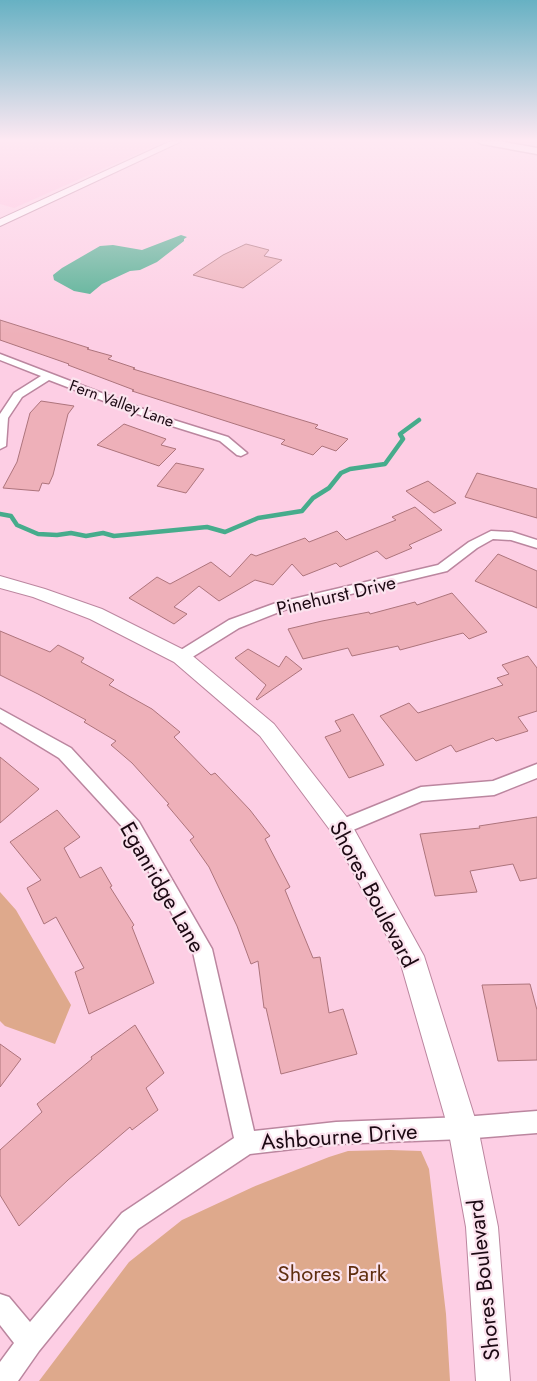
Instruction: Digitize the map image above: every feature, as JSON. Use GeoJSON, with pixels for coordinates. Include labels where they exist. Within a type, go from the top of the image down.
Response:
{"type":"FeatureCollection","features":[{"type":"Feature","properties":{"kind":"street"},"geometry":{"type":"LineString","coordinates":[[0,224],[40,205]]}},
{"type":"Feature","properties":{"kind":"street","name":"Fern Valley Lane"},"geometry":{"type":"LineString","coordinates":[[0,357],[160,419],[224,439],[241,453]]}},
{"type":"Feature","properties":{"kind":"street"},"geometry":{"type":"LineString","coordinates":[[0,446],[3,418],[18,395],[48,376]]}},
{"type":"Feature","properties":{"kind":"street","name":"Pinehurst Drive"},"geometry":{"type":"LineString","coordinates":[[181,657],[234,624],[281,606],[442,568],[473,545],[491,535],[512,536],[537,544]]}},
{"type":"Feature","properties":{"kind":"street","name":"Shores Boulevard"},"geometry":{"type":"LineString","coordinates":[[0,582],[39,593],[96,614],[181,657],[267,730],[341,827],[411,956],[463,1128],[482,1228],[493,1381]]}},
{"type":"Feature","properties":{"kind":"street","name":"Eganridge Lane"},"geometry":{"type":"LineString","coordinates":[[0,715],[64,753],[133,827],[202,948],[246,1142]]}},
{"type":"Feature","properties":{"kind":"street"},"geometry":{"type":"LineString","coordinates":[[341,827],[421,794],[494,788],[537,771]]}},
{"type":"Feature","properties":{"kind":"street","name":"Ashbourne Drive"},"geometry":{"type":"LineString","coordinates":[[2,1381],[30,1342],[130,1221],[246,1142],[336,1133],[463,1128],[537,1122]]}},
{"type":"Feature","properties":{"kind":"street"},"geometry":{"type":"LineString","coordinates":[[0,1306],[30,1342]]}},
{"type":"Feature","properties":{"kind":"shaded area"},"geometry":{"type":"Polygon","coordinates":[[[5,205],[20,205],[14,208],[5,205]]]}},
{"type":"Feature","properties":{"kind":"shaded area"},"geometry":{"type":"Polygon","coordinates":[[[181,235],[187,237],[157,262],[140,270],[130,271],[102,284],[90,294],[74,291],[54,280],[53,275],[62,268],[100,246],[113,245],[142,250],[181,235]]]}},
{"type":"Feature","properties":{"kind":"green space"},"geometry":{"type":"Polygon","coordinates":[[[0,892],[16,910],[71,1005],[55,1044],[5,1026],[0,1021],[0,892]]]}},
{"type":"Feature","properties":{"kind":"green space","name":"Shores Park"},"geometry":{"type":"Polygon","coordinates":[[[348,1151],[421,1151],[429,1169],[446,1314],[450,1381],[39,1381],[129,1262],[182,1220],[253,1187],[329,1157],[348,1151]]]}},
{"type":"Feature","properties":{"kind":"building"},"geometry":{"type":"Polygon","coordinates":[[[246,244],[269,250],[264,256],[282,260],[243,288],[193,275],[223,255],[246,244]]]}},
{"type":"Feature","properties":{"kind":"building"},"geometry":{"type":"Polygon","coordinates":[[[0,320],[112,356],[108,359],[135,368],[133,369],[318,425],[315,428],[348,439],[336,451],[322,446],[313,455],[281,444],[285,440],[132,391],[134,390],[69,364],[0,340],[0,320]]]}},
{"type":"Feature","properties":{"kind":"building"},"geometry":{"type":"Polygon","coordinates":[[[41,401],[74,406],[68,414],[53,475],[49,484],[42,483],[39,491],[3,488],[17,462],[30,413],[41,401]]]}},
{"type":"Feature","properties":{"kind":"building"},"geometry":{"type":"Polygon","coordinates":[[[124,424],[166,439],[161,445],[176,449],[159,466],[97,445],[124,424]]]}},
{"type":"Feature","properties":{"kind":"building"},"geometry":{"type":"Polygon","coordinates":[[[176,463],[204,469],[186,493],[157,486],[176,463]]]}},
{"type":"Feature","properties":{"kind":"building"},"geometry":{"type":"Polygon","coordinates":[[[477,473],[537,489],[537,518],[465,497],[477,473]]]}},
{"type":"Feature","properties":{"kind":"building"},"geometry":{"type":"Polygon","coordinates":[[[428,481],[456,503],[434,513],[406,491],[428,481]]]}},
{"type":"Feature","properties":{"kind":"building"},"geometry":{"type":"Polygon","coordinates":[[[415,507],[442,530],[409,545],[412,548],[386,559],[377,551],[340,567],[336,563],[303,576],[292,564],[273,585],[255,580],[219,601],[199,586],[174,607],[187,614],[174,624],[129,598],[157,577],[170,584],[211,562],[230,577],[251,554],[256,556],[305,538],[309,542],[337,531],[346,540],[396,520],[392,517],[415,507]]]}},
{"type":"Feature","properties":{"kind":"building"},"geometry":{"type":"Polygon","coordinates":[[[498,554],[537,571],[537,608],[475,581],[498,554]]]}},
{"type":"Feature","properties":{"kind":"building"},"geometry":{"type":"Polygon","coordinates":[[[452,593],[487,632],[469,639],[463,633],[400,650],[398,646],[352,656],[348,648],[303,659],[288,629],[369,612],[370,614],[415,602],[417,605],[452,593]]]}},
{"type":"Feature","properties":{"kind":"building"},"geometry":{"type":"Polygon","coordinates":[[[0,631],[50,652],[58,645],[84,658],[81,662],[114,680],[109,685],[152,709],[180,732],[174,737],[211,775],[215,773],[250,810],[270,836],[265,839],[290,887],[285,890],[313,958],[320,957],[329,1013],[343,1009],[357,1054],[281,1074],[266,1008],[264,1008],[258,961],[251,964],[237,926],[209,867],[190,840],[194,837],[167,805],[169,804],[132,763],[111,745],[116,741],[84,722],[86,720],[0,675],[0,631]]]}},
{"type":"Feature","properties":{"kind":"building"},"geometry":{"type":"Polygon","coordinates":[[[248,649],[279,667],[286,656],[302,669],[257,700],[266,685],[235,658],[248,649]]]}},
{"type":"Feature","properties":{"kind":"building"},"geometry":{"type":"Polygon","coordinates":[[[528,656],[537,668],[537,711],[518,717],[528,731],[496,741],[493,738],[456,752],[451,745],[416,761],[380,716],[409,703],[418,713],[503,685],[497,678],[509,674],[502,665],[528,656]]]}},
{"type":"Feature","properties":{"kind":"building"},"geometry":{"type":"Polygon","coordinates":[[[353,714],[384,765],[349,778],[325,737],[341,731],[335,721],[353,714]]]}},
{"type":"Feature","properties":{"kind":"building"},"geometry":{"type":"Polygon","coordinates":[[[0,757],[39,789],[0,823],[0,757]]]}},
{"type":"Feature","properties":{"kind":"building"},"geometry":{"type":"Polygon","coordinates":[[[57,810],[80,837],[64,848],[80,878],[101,867],[112,886],[110,887],[134,925],[132,927],[154,983],[89,1014],[75,972],[84,968],[56,917],[44,924],[27,888],[41,880],[10,842],[57,810]]]}},
{"type":"Feature","properties":{"kind":"building"},"geometry":{"type":"Polygon","coordinates":[[[537,817],[537,878],[520,881],[513,864],[470,871],[477,892],[435,896],[420,834],[480,828],[479,826],[537,817]]]}},
{"type":"Feature","properties":{"kind":"building"},"geometry":{"type":"Polygon","coordinates":[[[530,984],[537,1010],[537,1060],[498,1061],[482,985],[530,984]]]}},
{"type":"Feature","properties":{"kind":"building"},"geometry":{"type":"Polygon","coordinates":[[[135,1025],[164,1073],[146,1088],[158,1110],[132,1130],[130,1127],[68,1180],[19,1226],[0,1195],[0,1150],[42,1112],[37,1104],[92,1059],[91,1057],[135,1025]]]}},
{"type":"Feature","properties":{"kind":"building"},"geometry":{"type":"Polygon","coordinates":[[[0,1044],[21,1059],[0,1087],[0,1044]]]}},
{"type":"Feature","properties":{"kind":"waterway"},"geometry":{"type":"LineString","coordinates":[[0,514],[11,516],[17,525],[38,534],[57,535],[71,533],[86,536],[103,533],[114,536],[207,527],[225,532],[258,518],[302,511],[313,498],[329,488],[341,473],[350,469],[385,464],[403,439],[400,434],[419,420]]}}]}
